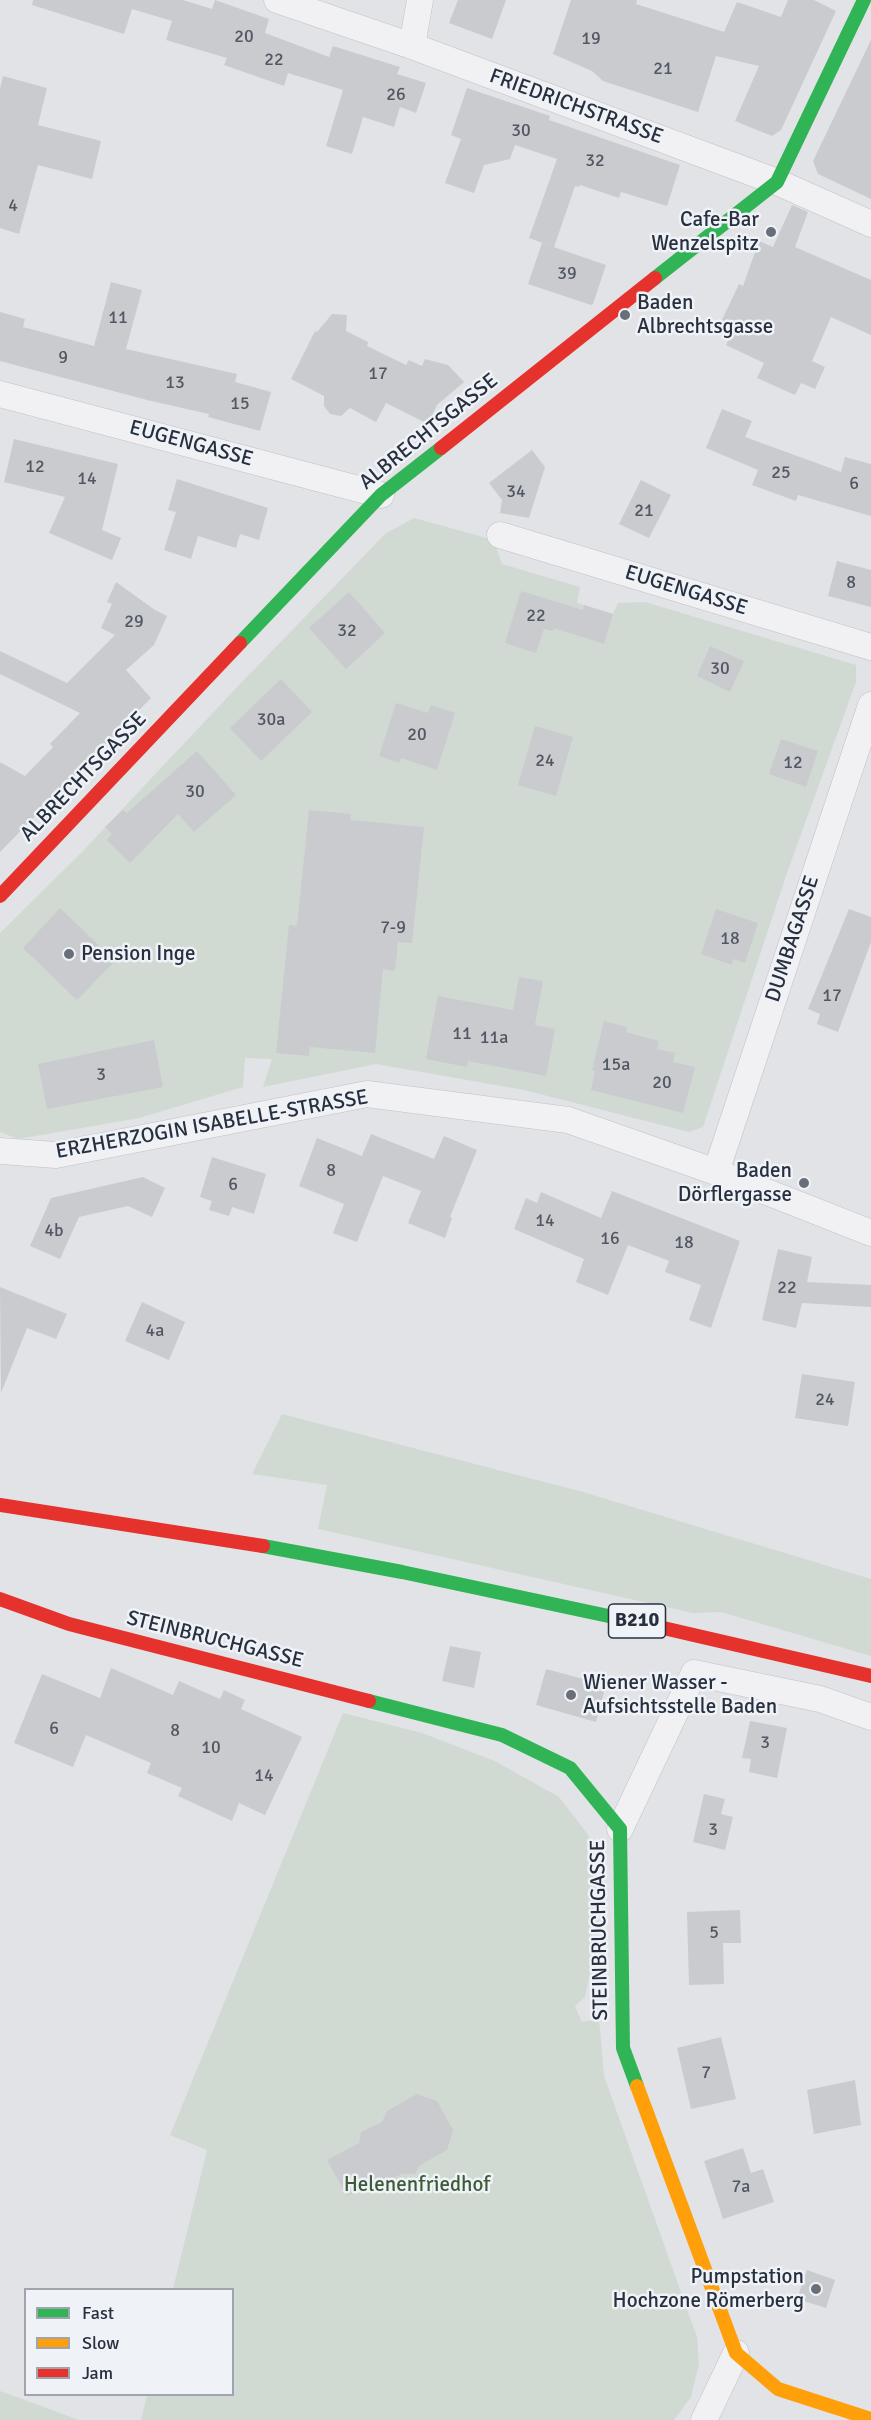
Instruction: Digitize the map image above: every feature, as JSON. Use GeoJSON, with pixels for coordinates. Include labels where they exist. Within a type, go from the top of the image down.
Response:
{"type":"FeatureCollection","features":[{"type":"Feature","properties":{"kind":"street","name":"FRIEDRICHSTRASSE"},"geometry":{"type":"LineString","coordinates":[[277,0],[412,46],[777,183],[871,225]]}},
{"type":"Feature","properties":{"kind":"street"},"geometry":{"type":"LineString","coordinates":[[412,46],[420,0]]}},
{"type":"Feature","properties":{"kind":"street","name":"ALBRECHTSGASSE"},"geometry":{"type":"LineString","coordinates":[[0,896],[381,495],[777,183],[864,0]]}},
{"type":"Feature","properties":{"kind":"street","name":"EUGENGASSE"},"geometry":{"type":"LineString","coordinates":[[0,394],[381,495]]}},
{"type":"Feature","properties":{"kind":"street","name":"EUGENGASSE"},"geometry":{"type":"LineString","coordinates":[[500,535],[871,647]]}},
{"type":"Feature","properties":{"kind":"street","name":"DUMBAGASSE"},"geometry":{"type":"LineString","coordinates":[[716,1172],[871,705]]}},
{"type":"Feature","properties":{"kind":"street","name":"ERZHERZOGIN ISABELLE-STRASSE"},"geometry":{"type":"LineString","coordinates":[[0,1151],[56,1155],[367,1094],[568,1120],[716,1172],[871,1233]]}},
{"type":"Feature","properties":{"kind":"street","name":"B210"},"geometry":{"type":"LineString","coordinates":[[0,1505],[257,1545],[402,1572],[652,1624],[871,1677]]}},
{"type":"Feature","properties":{"kind":"street","name":"STEINBRUCHGASSE"},"geometry":{"type":"LineString","coordinates":[[0,1599],[69,1624],[502,1736],[570,1768],[620,1829],[623,2048],[736,2353],[778,2389],[871,2419]]}},
{"type":"Feature","properties":{"kind":"street"},"geometry":{"type":"LineString","coordinates":[[620,1829],[694,1673],[820,1699],[871,1717]]}},
{"type":"Feature","properties":{"kind":"street"},"geometry":{"type":"LineString","coordinates":[[704,2420],[736,2353]]}},
{"type":"Feature","properties":{"kind":"green space"},"geometry":{"type":"Polygon","coordinates":[[[414,518],[494,540],[502,564],[580,587],[577,603],[613,614],[618,603],[645,602],[856,665],[856,682],[787,873],[703,1127],[689,1132],[524,1090],[376,1064],[263,1087],[272,1059],[245,1058],[243,1087],[139,1118],[18,1139],[0,1132],[0,933],[81,853],[385,534],[414,518]]]}},
{"type":"Feature","properties":{"kind":"green space"},"geometry":{"type":"Polygon","coordinates":[[[282,1414],[583,1492],[871,1579],[871,1656],[721,1612],[693,1613],[318,1529],[327,1485],[252,1474],[282,1414]]]}},
{"type":"Feature","properties":{"kind":"green space","name":"Helenenfriedhof"},"geometry":{"type":"Polygon","coordinates":[[[343,1713],[422,1733],[495,1761],[559,1797],[587,1833],[597,1853],[599,1930],[585,1997],[575,2006],[582,2022],[599,2019],[604,2076],[697,2337],[699,2364],[691,2397],[674,2420],[141,2420],[147,2396],[234,2396],[234,2288],[173,2288],[207,2150],[170,2135],[343,1713]]]}},
{"type":"Feature","properties":{"kind":"green space"},"geometry":{"type":"Polygon","coordinates":[[[0,2391],[79,2420],[0,2420],[0,2391]]]}},
{"type":"Feature","properties":{"kind":"building"},"geometry":{"type":"Polygon","coordinates":[[[33,0],[183,0],[212,9],[215,0],[269,19],[265,33],[329,57],[333,46],[400,67],[397,74],[426,83],[416,113],[400,107],[394,127],[363,117],[352,154],[326,146],[343,90],[288,73],[284,86],[224,65],[227,58],[166,40],[172,21],[132,9],[124,34],[32,5],[33,0]]]}},
{"type":"Feature","properties":{"kind":"building"},"geometry":{"type":"Polygon","coordinates":[[[458,0],[506,0],[492,39],[449,23],[458,0]]]}},
{"type":"Feature","properties":{"kind":"building"},"geometry":{"type":"Polygon","coordinates":[[[571,0],[637,0],[636,4],[724,32],[737,2],[781,17],[788,0],[814,0],[836,11],[781,130],[772,136],[735,121],[759,66],[716,56],[698,112],[603,81],[592,71],[553,54],[571,0]]]}},
{"type":"Feature","properties":{"kind":"building"},"geometry":{"type":"Polygon","coordinates":[[[871,40],[871,199],[818,174],[813,161],[871,40]]]}},
{"type":"Feature","properties":{"kind":"building"},"geometry":{"type":"Polygon","coordinates":[[[3,76],[47,88],[38,125],[101,141],[92,179],[38,165],[19,234],[0,228],[0,89],[3,76]]]}},
{"type":"Feature","properties":{"kind":"building"},"geometry":{"type":"Polygon","coordinates":[[[467,88],[550,116],[549,120],[680,165],[667,206],[621,192],[619,198],[580,185],[575,186],[554,247],[529,238],[557,159],[515,145],[510,159],[484,165],[474,193],[445,183],[461,139],[451,135],[467,88]]]}},
{"type":"Feature","properties":{"kind":"building"},"geometry":{"type":"Polygon","coordinates":[[[792,205],[808,212],[795,247],[871,280],[871,335],[831,317],[812,361],[825,367],[815,389],[801,383],[795,395],[757,378],[764,363],[726,345],[734,328],[721,322],[739,284],[743,286],[759,241],[773,247],[792,205]]]}},
{"type":"Feature","properties":{"kind":"building"},"geometry":{"type":"Polygon","coordinates":[[[542,243],[606,265],[593,304],[528,284],[542,243]]]}},
{"type":"Feature","properties":{"kind":"building"},"geometry":{"type":"Polygon","coordinates":[[[111,282],[142,290],[126,349],[237,374],[235,382],[271,392],[260,431],[208,417],[209,414],[0,361],[0,312],[25,319],[23,327],[94,346],[111,282]]]}},
{"type":"Feature","properties":{"kind":"building"},"geometry":{"type":"Polygon","coordinates":[[[332,314],[347,315],[346,331],[368,342],[367,346],[406,365],[409,360],[422,366],[425,359],[448,365],[464,382],[437,405],[428,424],[386,403],[376,422],[350,408],[341,416],[330,414],[324,406],[324,396],[291,379],[315,331],[317,332],[332,314]]]}},
{"type":"Feature","properties":{"kind":"building"},"geometry":{"type":"Polygon","coordinates":[[[722,409],[752,421],[745,437],[841,472],[845,457],[871,464],[871,516],[798,495],[796,501],[752,485],[758,470],[706,448],[722,409]]]}},
{"type":"Feature","properties":{"kind":"building"},"geometry":{"type":"Polygon","coordinates":[[[14,439],[118,464],[102,530],[121,538],[112,560],[49,533],[65,497],[4,482],[14,439]]]}},
{"type":"Feature","properties":{"kind":"building"},"geometry":{"type":"Polygon","coordinates":[[[532,450],[545,467],[529,518],[500,513],[502,500],[489,483],[532,450]]]}},
{"type":"Feature","properties":{"kind":"building"},"geometry":{"type":"Polygon","coordinates":[[[177,479],[268,508],[259,540],[240,534],[236,548],[198,536],[191,559],[164,550],[176,512],[168,510],[177,479]]]}},
{"type":"Feature","properties":{"kind":"building"},"geometry":{"type":"Polygon","coordinates":[[[641,480],[671,495],[649,538],[619,524],[641,480]]]}},
{"type":"Feature","properties":{"kind":"building"},"geometry":{"type":"Polygon","coordinates":[[[837,561],[871,570],[871,607],[828,596],[837,561]]]}},
{"type":"Feature","properties":{"kind":"building"},"geometry":{"type":"Polygon","coordinates":[[[116,582],[167,616],[154,645],[126,670],[151,698],[0,852],[0,762],[25,776],[53,747],[50,744],[80,713],[0,674],[0,651],[67,683],[115,635],[101,628],[112,604],[107,602],[116,582]]]}},
{"type":"Feature","properties":{"kind":"building"},"geometry":{"type":"Polygon","coordinates":[[[521,591],[583,610],[584,605],[613,614],[604,644],[554,628],[553,631],[544,629],[536,653],[505,643],[521,591]]]}},
{"type":"Feature","properties":{"kind":"building"},"geometry":{"type":"Polygon","coordinates":[[[349,592],[385,633],[346,669],[309,628],[349,592]]]}},
{"type":"Feature","properties":{"kind":"building"},"geometry":{"type":"Polygon","coordinates":[[[710,646],[744,661],[730,692],[697,676],[710,646]]]}},
{"type":"Feature","properties":{"kind":"building"},"geometry":{"type":"Polygon","coordinates":[[[281,679],[312,712],[261,761],[230,728],[281,679]]]}},
{"type":"Feature","properties":{"kind":"building"},"geometry":{"type":"Polygon","coordinates":[[[396,703],[428,713],[431,705],[455,713],[437,770],[401,758],[399,763],[379,756],[396,703]]]}},
{"type":"Feature","properties":{"kind":"building"},"geometry":{"type":"Polygon","coordinates":[[[535,726],[573,737],[556,796],[518,785],[535,726]]]}},
{"type":"Feature","properties":{"kind":"building"},"geometry":{"type":"Polygon","coordinates":[[[781,739],[818,751],[806,787],[769,774],[781,739]]]}},
{"type":"Feature","properties":{"kind":"building"},"geometry":{"type":"Polygon","coordinates":[[[197,751],[236,795],[194,832],[178,814],[130,863],[107,840],[112,834],[105,827],[123,810],[127,813],[197,751]]]}},
{"type":"Feature","properties":{"kind":"building"},"geometry":{"type":"Polygon","coordinates":[[[309,810],[351,814],[350,820],[424,827],[412,943],[398,942],[395,971],[383,969],[375,1053],[310,1047],[309,1056],[276,1053],[289,925],[297,926],[309,810]]]}},
{"type":"Feature","properties":{"kind":"building","name":"Pension Inge"},"geometry":{"type":"Polygon","coordinates":[[[60,908],[115,961],[77,1000],[23,948],[60,908]]]}},
{"type":"Feature","properties":{"kind":"building"},"geometry":{"type":"Polygon","coordinates":[[[716,909],[758,923],[745,963],[733,959],[732,965],[701,954],[716,909]]]}},
{"type":"Feature","properties":{"kind":"building"},"geometry":{"type":"Polygon","coordinates":[[[849,909],[871,917],[871,942],[838,1032],[817,1024],[820,1014],[808,1009],[849,909]]]}},
{"type":"Feature","properties":{"kind":"building"},"geometry":{"type":"Polygon","coordinates":[[[519,977],[543,981],[535,1025],[555,1029],[546,1076],[468,1061],[467,1067],[426,1059],[438,996],[513,1010],[519,977]]]}},
{"type":"Feature","properties":{"kind":"building"},"geometry":{"type":"Polygon","coordinates":[[[604,1021],[627,1027],[626,1032],[659,1041],[657,1049],[675,1053],[673,1062],[695,1067],[683,1113],[591,1090],[595,1071],[592,1070],[604,1021]]]}},
{"type":"Feature","properties":{"kind":"building"},"geometry":{"type":"Polygon","coordinates":[[[154,1040],[163,1087],[47,1109],[38,1064],[154,1040]]]}},
{"type":"Feature","properties":{"kind":"building"},"geometry":{"type":"Polygon","coordinates":[[[371,1134],[434,1159],[444,1136],[477,1150],[450,1217],[452,1218],[445,1238],[408,1223],[421,1191],[383,1176],[357,1242],[333,1233],[344,1204],[299,1186],[317,1138],[362,1156],[371,1134]]]}},
{"type":"Feature","properties":{"kind":"building"},"geometry":{"type":"Polygon","coordinates":[[[212,1157],[266,1174],[254,1214],[232,1207],[229,1216],[209,1210],[212,1201],[200,1197],[212,1157]]]}},
{"type":"Feature","properties":{"kind":"building"},"geometry":{"type":"Polygon","coordinates":[[[143,1177],[165,1188],[152,1217],[128,1206],[79,1217],[60,1259],[30,1246],[51,1198],[143,1177]]]}},
{"type":"Feature","properties":{"kind":"building"},"geometry":{"type":"Polygon","coordinates":[[[612,1191],[740,1241],[711,1328],[689,1320],[701,1285],[665,1272],[669,1261],[628,1245],[608,1295],[576,1282],[584,1259],[514,1229],[526,1198],[537,1203],[541,1192],[601,1218],[612,1191]]]}},
{"type":"Feature","properties":{"kind":"building"},"geometry":{"type":"Polygon","coordinates":[[[778,1249],[812,1257],[807,1282],[871,1285],[871,1307],[802,1303],[796,1328],[762,1320],[778,1249]]]}},
{"type":"Feature","properties":{"kind":"building"},"geometry":{"type":"Polygon","coordinates":[[[0,1287],[67,1314],[56,1339],[27,1328],[1,1393],[0,1287]]]}},
{"type":"Feature","properties":{"kind":"building"},"geometry":{"type":"Polygon","coordinates":[[[142,1302],[185,1322],[169,1360],[125,1341],[142,1302]]]}},
{"type":"Feature","properties":{"kind":"building"},"geometry":{"type":"Polygon","coordinates":[[[802,1374],[855,1382],[848,1426],[795,1418],[802,1374]]]}},
{"type":"Feature","properties":{"kind":"building"},"geometry":{"type":"Polygon","coordinates":[[[450,1646],[481,1652],[474,1688],[442,1681],[450,1646]]]}},
{"type":"Feature","properties":{"kind":"building"},"geometry":{"type":"Polygon","coordinates":[[[111,1668],[173,1695],[179,1681],[220,1699],[224,1690],[245,1700],[241,1709],[302,1737],[265,1815],[239,1803],[232,1821],[178,1796],[182,1788],[147,1773],[151,1763],[86,1735],[73,1767],[14,1743],[42,1674],[100,1698],[111,1668]]]}},
{"type":"Feature","properties":{"kind":"building","name":"Wiener Wasser - Aufsichtsstelle Baden"},"geometry":{"type":"Polygon","coordinates":[[[546,1669],[606,1685],[596,1722],[536,1705],[546,1669]]]}},
{"type":"Feature","properties":{"kind":"building"},"geometry":{"type":"Polygon","coordinates":[[[750,1721],[787,1728],[777,1778],[749,1772],[751,1759],[742,1758],[750,1721]]]}},
{"type":"Feature","properties":{"kind":"building"},"geometry":{"type":"Polygon","coordinates":[[[704,1794],[725,1799],[721,1814],[733,1817],[725,1850],[693,1842],[704,1794]]]}},
{"type":"Feature","properties":{"kind":"building"},"geometry":{"type":"Polygon","coordinates":[[[740,1910],[741,1943],[723,1943],[724,1984],[689,1985],[687,1912],[740,1910]]]}},
{"type":"Feature","properties":{"kind":"building"},"geometry":{"type":"Polygon","coordinates":[[[721,2037],[736,2099],[691,2109],[677,2048],[721,2037]]]}},
{"type":"Feature","properties":{"kind":"building"},"geometry":{"type":"Polygon","coordinates":[[[855,2080],[861,2125],[814,2134],[807,2090],[855,2080]]]}},
{"type":"Feature","properties":{"kind":"building"},"geometry":{"type":"Polygon","coordinates":[[[417,2094],[437,2101],[453,2130],[447,2150],[419,2166],[415,2174],[402,2174],[387,2181],[378,2178],[347,2196],[327,2160],[359,2143],[361,2132],[382,2122],[387,2111],[417,2094]]]}},
{"type":"Feature","properties":{"kind":"building"},"geometry":{"type":"Polygon","coordinates":[[[743,2148],[751,2173],[763,2169],[774,2202],[723,2219],[704,2161],[743,2148]]]}},
{"type":"Feature","properties":{"kind":"building","name":"Pumpstation Hochzone Römerberg"},"geometry":{"type":"Polygon","coordinates":[[[807,2270],[835,2280],[826,2308],[797,2299],[807,2270]]]}},
{"type":"Feature","properties":{"kind":"traffic: fast"},"geometry":{"type":"LineString","coordinates":[[655,278],[777,182],[864,0]]}},
{"type":"Feature","properties":{"kind":"traffic: fast"},"geometry":{"type":"LineString","coordinates":[[240,643],[381,495],[441,448]]}},
{"type":"Feature","properties":{"kind":"traffic: fast"},"geometry":{"type":"LineString","coordinates":[[263,1546],[402,1572],[646,1624]]}},
{"type":"Feature","properties":{"kind":"traffic: fast"},"geometry":{"type":"LineString","coordinates":[[369,1701],[502,1735],[570,1768],[620,1829],[623,2048],[637,2086]]}},
{"type":"Feature","properties":{"kind":"traffic: slow"},"geometry":{"type":"LineString","coordinates":[[637,2086],[736,2353],[778,2389],[871,2419]]}},
{"type":"Feature","properties":{"kind":"traffic: jam"},"geometry":{"type":"LineString","coordinates":[[441,448],[655,278]]}},
{"type":"Feature","properties":{"kind":"traffic: jam"},"geometry":{"type":"LineString","coordinates":[[0,896],[240,643]]}},
{"type":"Feature","properties":{"kind":"traffic: jam"},"geometry":{"type":"LineString","coordinates":[[0,1505],[263,1546]]}},
{"type":"Feature","properties":{"kind":"traffic: jam"},"geometry":{"type":"LineString","coordinates":[[0,1599],[69,1624],[369,1701]]}},
{"type":"Feature","properties":{"kind":"traffic: jam"},"geometry":{"type":"LineString","coordinates":[[646,1624],[871,1676]]}},
{"type":"Feature","properties":{"kind":"place","name":"Cafe-Bar Wenzelspitz"},"geometry":{"type":"Point","coordinates":[771,232]}},
{"type":"Feature","properties":{"kind":"place","name":"Baden Albrechtsgasse"},"geometry":{"type":"Point","coordinates":[625,315]}},
{"type":"Feature","properties":{"kind":"place","name":"Pension Inge"},"geometry":{"type":"Point","coordinates":[69,954]}},
{"type":"Feature","properties":{"kind":"place","name":"Baden Dörflergasse"},"geometry":{"type":"Point","coordinates":[804,1183]}},
{"type":"Feature","properties":{"kind":"place","name":"Wiener Wasser - Aufsichtsstelle Baden"},"geometry":{"type":"Point","coordinates":[571,1695]}},
{"type":"Feature","properties":{"kind":"place","name":"Pumpstation Hochzone Römerberg"},"geometry":{"type":"Point","coordinates":[816,2289]}}]}
